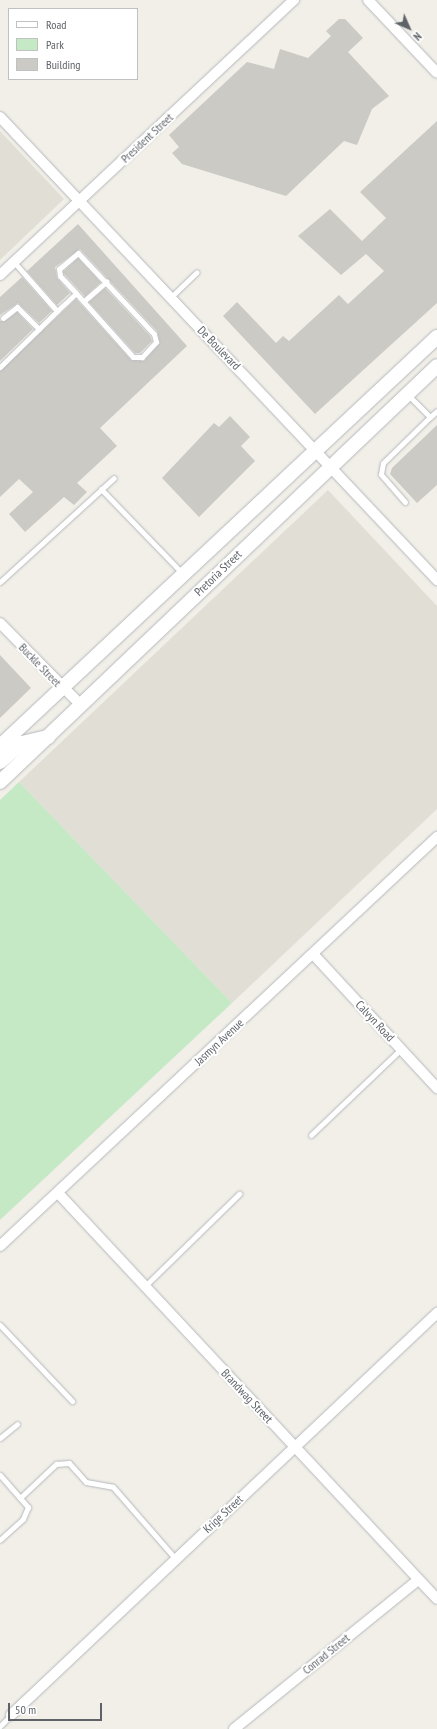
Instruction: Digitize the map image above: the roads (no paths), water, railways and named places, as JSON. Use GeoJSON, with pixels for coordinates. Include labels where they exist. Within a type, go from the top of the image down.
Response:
{"type":"FeatureCollection","features":[{"type":"Feature","properties":{"kind":"main road","name":"Pretoria Street"},"geometry":{"type":"LineString","coordinates":[[0,746],[437,337]]}},
{"type":"Feature","properties":{"kind":"main road","name":"Pretoria Street"},"geometry":{"type":"LineString","coordinates":[[0,782],[329,465],[437,366]]}},
{"type":"Feature","properties":{"kind":"main road"},"geometry":{"type":"LineString","coordinates":[[0,762],[22,743],[48,737]]}},
{"type":"Feature","properties":{"kind":"street","name":"President Street"},"geometry":{"type":"LineString","coordinates":[[0,275],[294,0]]}},
{"type":"Feature","properties":{"kind":"street"},"geometry":{"type":"LineString","coordinates":[[368,0],[437,73]]}},
{"type":"Feature","properties":{"kind":"street","name":"De Boulevard"},"geometry":{"type":"LineString","coordinates":[[0,116],[437,580]]}},
{"type":"Feature","properties":{"kind":"street","name":"Buckle Street"},"geometry":{"type":"LineString","coordinates":[[0,623],[81,705]]}},
{"type":"Feature","properties":{"kind":"street","name":"Jasmyn Avenue"},"geometry":{"type":"LineString","coordinates":[[0,1246],[437,837]]}},
{"type":"Feature","properties":{"kind":"street","name":"Calvyn Road"},"geometry":{"type":"LineString","coordinates":[[313,954],[437,1088]]}},
{"type":"Feature","properties":{"kind":"street","name":"Brandwag Street"},"geometry":{"type":"LineString","coordinates":[[58,1193],[437,1599]]}},
{"type":"Feature","properties":{"kind":"street","name":"Krige Street"},"geometry":{"type":"LineString","coordinates":[[11,1715],[175,1558],[437,1313]]}},
{"type":"Feature","properties":{"kind":"street","name":"Conrad Street"},"geometry":{"type":"LineString","coordinates":[[234,1729],[418,1580]]}},
{"type":"Feature","properties":{"kind":"lane"},"geometry":{"type":"LineString","coordinates":[[74,254],[82,255],[157,338],[142,357],[133,357],[76,293],[58,273],[74,254]]}},
{"type":"Feature","properties":{"kind":"lane"},"geometry":{"type":"LineString","coordinates":[[14,262],[57,311]]}},
{"type":"Feature","properties":{"kind":"lane"},"geometry":{"type":"LineString","coordinates":[[170,298],[197,272]]}},
{"type":"Feature","properties":{"kind":"lane"},"geometry":{"type":"LineString","coordinates":[[84,302],[107,281]]}},
{"type":"Feature","properties":{"kind":"lane"},"geometry":{"type":"LineString","coordinates":[[1,365],[76,293]]}},
{"type":"Feature","properties":{"kind":"lane"},"geometry":{"type":"LineString","coordinates":[[3,318],[17,307],[39,329]]}},
{"type":"Feature","properties":{"kind":"lane"},"geometry":{"type":"LineString","coordinates":[[407,395],[430,417]]}},
{"type":"Feature","properties":{"kind":"lane"},"geometry":{"type":"LineString","coordinates":[[404,502],[381,474],[383,463],[437,410]]}},
{"type":"Feature","properties":{"kind":"lane"},"geometry":{"type":"LineString","coordinates":[[0,582],[114,478]]}},
{"type":"Feature","properties":{"kind":"lane"},"geometry":{"type":"LineString","coordinates":[[102,489],[183,574]]}},
{"type":"Feature","properties":{"kind":"lane"},"geometry":{"type":"LineString","coordinates":[[311,1135],[401,1049]]}},
{"type":"Feature","properties":{"kind":"lane"},"geometry":{"type":"LineString","coordinates":[[145,1286],[239,1194]]}},
{"type":"Feature","properties":{"kind":"lane"},"geometry":{"type":"LineString","coordinates":[[0,1325],[72,1401]]}},
{"type":"Feature","properties":{"kind":"lane"},"geometry":{"type":"LineString","coordinates":[[0,1438],[17,1424]]}},
{"type":"Feature","properties":{"kind":"lane"},"geometry":{"type":"LineString","coordinates":[[20,1498],[56,1464],[69,1463],[86,1482],[113,1487],[175,1558]]}},
{"type":"Feature","properties":{"kind":"lane"},"geometry":{"type":"LineString","coordinates":[[0,1476],[28,1507],[27,1513],[0,1540]]}},
{"type":"Feature","properties":{"kind":"lane"},"geometry":{"type":"LineString","coordinates":[[0,1726],[11,1715]]}}]}
